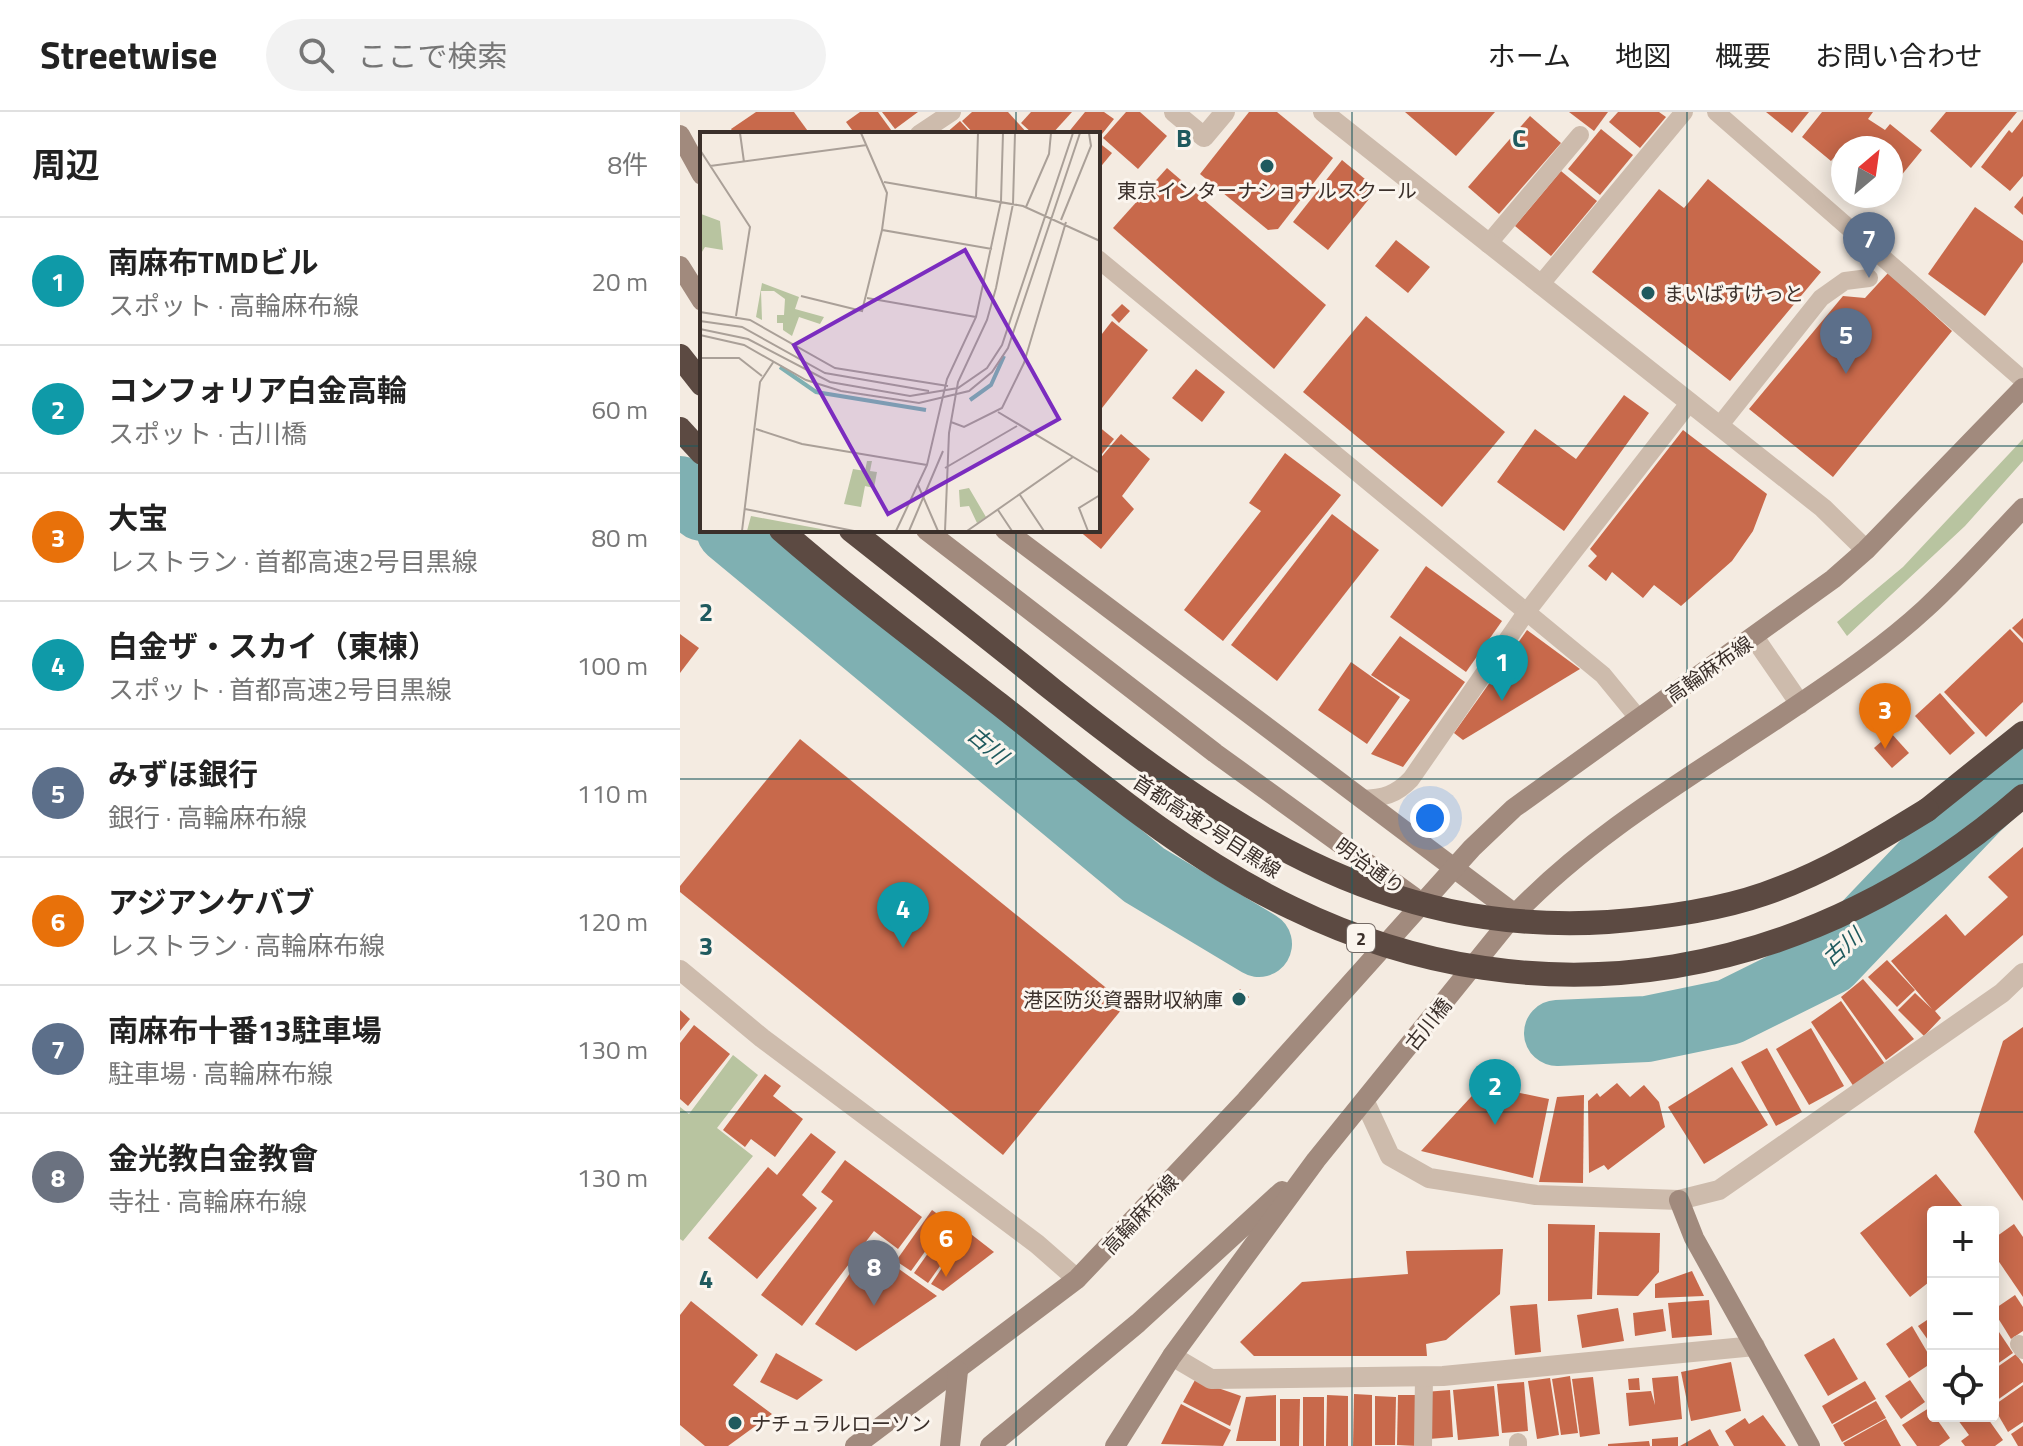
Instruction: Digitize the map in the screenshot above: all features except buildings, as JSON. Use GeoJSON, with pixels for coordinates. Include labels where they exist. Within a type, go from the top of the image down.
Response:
{"type":"FeatureCollection","features":[{"type":"Feature","properties":{"kind":"highway"},"geometry":{"type":"LineString","coordinates":[[680,356],[700,381]]}},
{"type":"Feature","properties":{"kind":"highway"},"geometry":{"type":"LineString","coordinates":[[680,429],[700,451]]}},
{"type":"Feature","properties":{"kind":"highway","name":"首都高速2号目黒線"},"geometry":{"type":"LineString","coordinates":[[784,532],[1104,786],[1184,845],[1240,880],[1315,919],[1356,936],[1442,962],[1523,974],[1577,977],[1630,974],[1732,955],[1822,924],[1915,877],[1960,848],[2023,796]]}},
{"type":"Feature","properties":{"kind":"highway","name":"首都高速2号目黒線"},"geometry":{"type":"LineString","coordinates":[[854,532],[1132,752],[1209,807],[1260,838],[1349,880],[1454,914],[1523,923],[1602,922],[1677,915],[1763,895],[1846,859],[1916,818],[2023,733]]}},
{"type":"Feature","properties":{"kind":"main road"},"geometry":{"type":"LineString","coordinates":[[680,135],[700,171]]}},
{"type":"Feature","properties":{"kind":"main road"},"geometry":{"type":"LineString","coordinates":[[680,266],[700,298]]}},
{"type":"Feature","properties":{"kind":"main road","name":"高輪麻布線"},"geometry":{"type":"LineString","coordinates":[[855,1446],[1077,1279],[1304,1036],[1453,868],[1514,808],[1754,637],[1866,550],[2023,388]]}},
{"type":"Feature","properties":{"kind":"main road"},"geometry":{"type":"LineString","coordinates":[[1008,532],[1515,914],[1587,847],[1800,704],[1924,610],[2023,508]]}},
{"type":"Feature","properties":{"kind":"main road","name":"明治通り"},"geometry":{"type":"LineString","coordinates":[[929,532],[1203,744],[1422,903],[1515,914]]}},
{"type":"Feature","properties":{"kind":"main road","name":"古川橋"},"geometry":{"type":"LineString","coordinates":[[1365,1102],[1515,914]]}},
{"type":"Feature","properties":{"kind":"main road"},"geometry":{"type":"LineString","coordinates":[[1115,1446],[1172,1356],[1316,1160],[1365,1102]]}},
{"type":"Feature","properties":{"kind":"main road"},"geometry":{"type":"LineString","coordinates":[[990,1446],[1138,1323],[1316,1160]]}},
{"type":"Feature","properties":{"kind":"main road"},"geometry":{"type":"LineString","coordinates":[[1679,1200],[1694,1238],[1810,1446]]}},
{"type":"Feature","properties":{"kind":"main road"},"geometry":{"type":"LineString","coordinates":[[950,1446],[958,1371]]}},
{"type":"Feature","properties":{"kind":"street"},"geometry":{"type":"LineString","coordinates":[[1174,112],[1204,137],[1225,112]]}},
{"type":"Feature","properties":{"kind":"street"},"geometry":{"type":"LineString","coordinates":[[1323,112],[1823,508],[1866,550]]}},
{"type":"Feature","properties":{"kind":"street"},"geometry":{"type":"LineString","coordinates":[[1754,637],[1800,704]]}},
{"type":"Feature","properties":{"kind":"street"},"geometry":{"type":"LineString","coordinates":[[680,970],[762,1038],[1037,1244],[1077,1279]]}},
{"type":"Feature","properties":{"kind":"street"},"geometry":{"type":"LineString","coordinates":[[1365,1102],[1390,1156],[1429,1178],[1536,1195],[1679,1200],[1719,1190],[2002,993],[2023,973]]}},
{"type":"Feature","properties":{"kind":"street"},"geometry":{"type":"LineString","coordinates":[[1172,1356],[1211,1379],[1424,1377],[1755,1346]]}},
{"type":"Feature","properties":{"kind":"lane"},"geometry":{"type":"LineString","coordinates":[[922,132],[952,112]]}},
{"type":"Feature","properties":{"kind":"lane"},"geometry":{"type":"LineString","coordinates":[[1540,285],[1684,112]]}},
{"type":"Feature","properties":{"kind":"lane"},"geometry":{"type":"LineString","coordinates":[[1716,112],[2023,380]]}},
{"type":"Feature","properties":{"kind":"lane"},"geometry":{"type":"LineString","coordinates":[[1488,244],[1580,135]]}},
{"type":"Feature","properties":{"kind":"lane"},"geometry":{"type":"LineString","coordinates":[[1100,261],[1525,614],[1603,675],[1639,719]]}},
{"type":"Feature","properties":{"kind":"lane"},"geometry":{"type":"LineString","coordinates":[[1720,425],[1821,298],[1845,281],[1869,278]]}},
{"type":"Feature","properties":{"kind":"lane"},"geometry":{"type":"LineString","coordinates":[[1362,799],[1382,798],[1401,790],[1411,779],[1525,614],[1690,402]]}},
{"type":"Feature","properties":{"kind":"lane"},"geometry":{"type":"LineString","coordinates":[[1423,1446],[1424,1377]]}},
{"type":"Feature","properties":{"kind":"green space"},"geometry":{"type":"Polygon","coordinates":[[[2023,439],[2023,461],[1965,526],[1847,636],[1837,622],[1903,567],[2023,439]]]}},
{"type":"Feature","properties":{"kind":"green space"},"geometry":{"type":"Polygon","coordinates":[[[733,1055],[758,1075],[717,1128],[753,1156],[683,1241],[680,1239],[680,1107],[689,1114],[733,1055]]]}},
{"type":"Feature","properties":{"kind":"waterway","name":"古川"},"geometry":{"type":"LineString","coordinates":[[680,489],[700,506]]}},
{"type":"Feature","properties":{"kind":"waterway","name":"古川"},"geometry":{"type":"LineString","coordinates":[[731,532],[1144,875],[1259,944]]}},
{"type":"Feature","properties":{"kind":"waterway","name":"古川"},"geometry":{"type":"LineString","coordinates":[[1557,1033],[1647,1029],[1729,1012],[1830,962],[1976,809],[2023,765]]}},
{"type":"Feature","properties":{"kind":"place","name":"東京インターナショナルスクール"},"geometry":{"type":"Point","coordinates":[1267,166]}},
{"type":"Feature","properties":{"kind":"place","name":"南麻布十番13駐車場"},"geometry":{"type":"Point","coordinates":[1869,278]}},
{"type":"Feature","properties":{"kind":"place","name":"まいばすけっと"},"geometry":{"type":"Point","coordinates":[1648,293]}},
{"type":"Feature","properties":{"kind":"place","name":"みずほ銀行"},"geometry":{"type":"Point","coordinates":[1846,374]}},
{"type":"Feature","properties":{"kind":"place","name":"南麻布TMDビル"},"geometry":{"type":"Point","coordinates":[1502,701]}},
{"type":"Feature","properties":{"kind":"place","name":"大宝"},"geometry":{"type":"Point","coordinates":[1885,749]}},
{"type":"Feature","properties":{"kind":"place","name":"白金ザ・スカイ（東棟）"},"geometry":{"type":"Point","coordinates":[903,948]}},
{"type":"Feature","properties":{"kind":"place","name":"港区防災資器財収納庫"},"geometry":{"type":"Point","coordinates":[1239,999]}},
{"type":"Feature","properties":{"kind":"place","name":"コンフォリア白金高輪"},"geometry":{"type":"Point","coordinates":[1495,1125]}},
{"type":"Feature","properties":{"kind":"place","name":"アジアンケバブ"},"geometry":{"type":"Point","coordinates":[946,1277]}},
{"type":"Feature","properties":{"kind":"place","name":"金光教白金教會"},"geometry":{"type":"Point","coordinates":[874,1306]}},
{"type":"Feature","properties":{"kind":"place","name":"ナチュラルローソン"},"geometry":{"type":"Point","coordinates":[735,1423]}}]}
